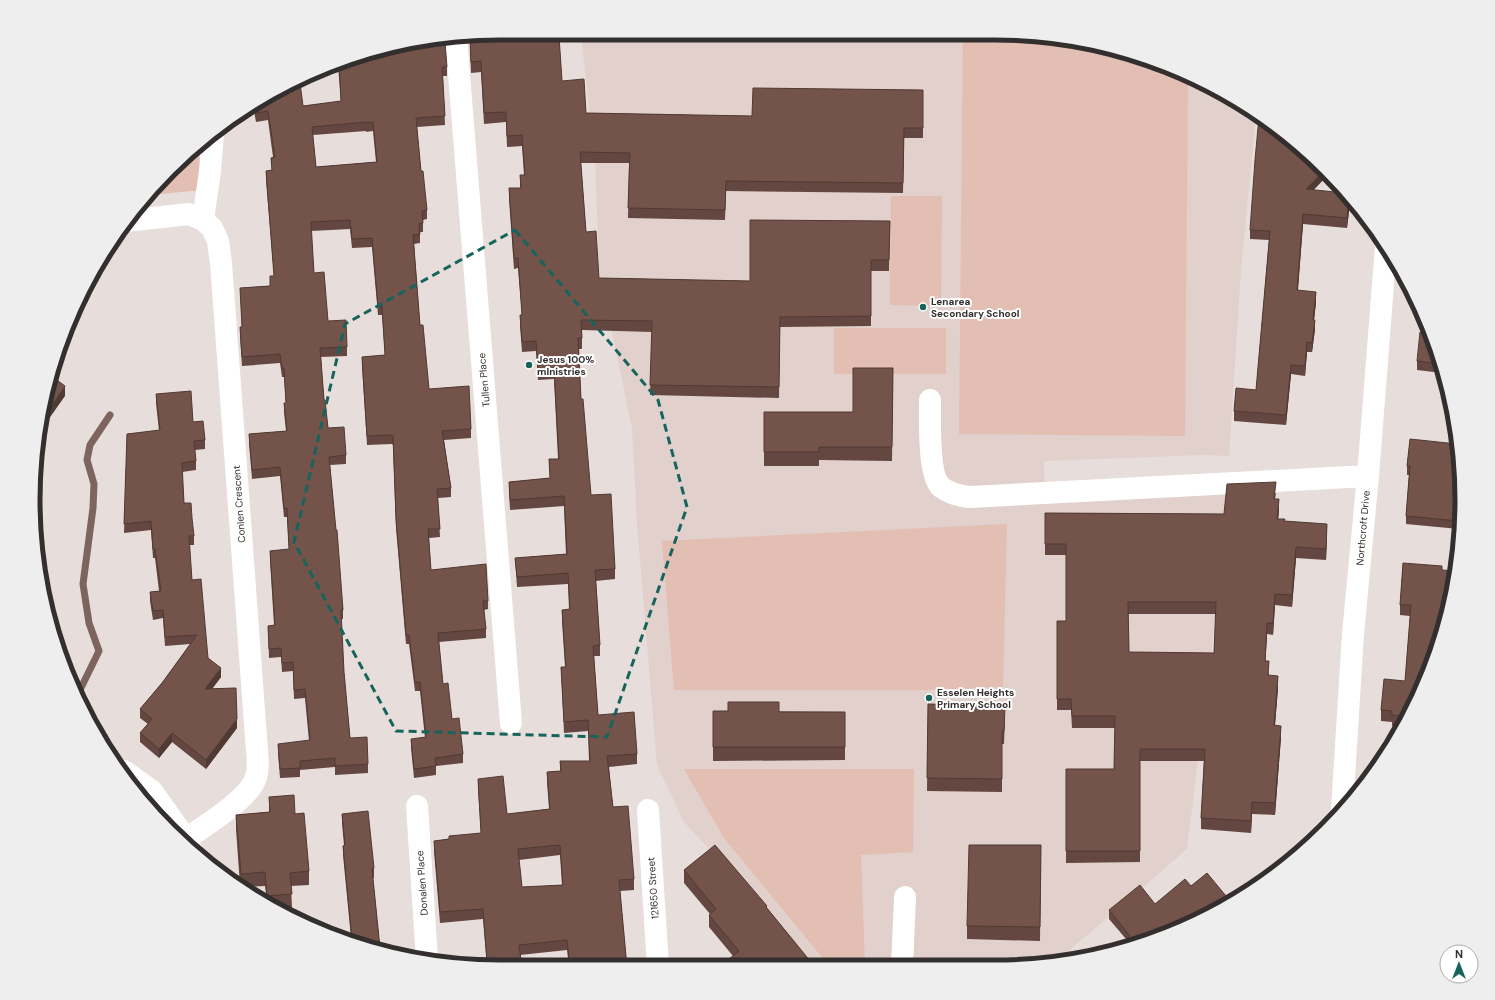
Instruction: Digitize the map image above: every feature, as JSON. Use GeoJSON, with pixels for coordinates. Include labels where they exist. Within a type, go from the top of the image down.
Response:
{"type":"FeatureCollection","features":[{"type":"Feature","properties":{"kind":"street","name":"Tullen Place"},"geometry":{"type":"LineString","coordinates":[[456,42],[511,723]]}},
{"type":"Feature","properties":{"kind":"street"},"geometry":{"type":"LineString","coordinates":[[135,220],[189,214],[203,220],[212,141]]}},
{"type":"Feature","properties":{"kind":"street","name":"Conlen Crescent"},"geometry":{"type":"LineString","coordinates":[[192,841],[244,797],[254,784],[258,771],[221,263],[218,241],[212,228],[203,220]]}},
{"type":"Feature","properties":{"kind":"street","name":"Northcroft Drive"},"geometry":{"type":"LineString","coordinates":[[1342,801],[1353,634],[1368,476],[1385,257]]}},
{"type":"Feature","properties":{"kind":"street"},"geometry":{"type":"LineString","coordinates":[[930,400],[932,466],[940,486],[955,495],[970,497],[1368,476]]}},
{"type":"Feature","properties":{"kind":"street"},"geometry":{"type":"LineString","coordinates":[[133,778],[152,791],[177,827]]}},
{"type":"Feature","properties":{"kind":"street","name":"Donalen Place"},"geometry":{"type":"LineString","coordinates":[[417,806],[427,954]]}},
{"type":"Feature","properties":{"kind":"street","name":"121650 Street"},"geometry":{"type":"LineString","coordinates":[[648,810],[658,960]]}},
{"type":"Feature","properties":{"kind":"street"},"geometry":{"type":"LineString","coordinates":[[902,960],[905,897]]}},
{"type":"Feature","properties":{"kind":"highlighted area"},"geometry":{"type":"Polygon","coordinates":[[[515,230],[658,400],[687,507],[607,737],[396,731],[294,542],[345,324],[515,230]]]}},
{"type":"Feature","properties":{"kind":"shaded area"},"geometry":{"type":"Polygon","coordinates":[[[581,40],[995,40],[1055,44],[1085,49],[1143,64],[1198,87],[1255,121],[1241,270],[1229,456],[1203,455],[1044,461],[1045,500],[1228,488],[1214,631],[1187,849],[1065,954],[1025,959],[995,960],[808,960],[771,915],[684,822],[657,765],[637,523],[632,428],[599,269],[595,158],[581,40]]]}},
{"type":"Feature","properties":{"kind":"shaded area"},"geometry":{"type":"Polygon","coordinates":[[[963,40],[1025,41],[1085,49],[1143,64],[1188,83],[1185,436],[959,434],[963,40]]]}},
{"type":"Feature","properties":{"kind":"shaded area"},"geometry":{"type":"Polygon","coordinates":[[[199,152],[203,190],[157,194],[199,152]]]}},
{"type":"Feature","properties":{"kind":"shaded area"},"geometry":{"type":"Polygon","coordinates":[[[891,196],[942,196],[941,306],[890,305],[891,196]]]}},
{"type":"Feature","properties":{"kind":"shaded area"},"geometry":{"type":"Polygon","coordinates":[[[834,328],[946,328],[946,374],[834,374],[834,328]]]}},
{"type":"Feature","properties":{"kind":"shaded area"},"geometry":{"type":"Polygon","coordinates":[[[1007,524],[1003,687],[926,690],[674,690],[662,541],[1007,524]]]}},
{"type":"Feature","properties":{"kind":"shaded area"},"geometry":{"type":"Polygon","coordinates":[[[684,769],[914,769],[913,852],[861,855],[865,960],[824,960],[724,838],[684,769]]]}},
{"type":"Feature","properties":{"kind":"building"},"geometry":{"type":"Polygon","coordinates":[[[559,40],[562,81],[584,79],[586,113],[752,116],[753,88],[923,90],[923,128],[904,128],[903,183],[726,181],[725,210],[628,208],[630,153],[580,152],[586,232],[596,231],[599,278],[750,281],[750,220],[890,221],[889,260],[871,260],[871,316],[780,317],[779,387],[650,385],[652,321],[581,320],[582,338],[578,338],[581,399],[583,399],[591,495],[611,494],[615,569],[595,570],[600,645],[593,646],[598,715],[634,712],[637,754],[607,756],[613,807],[628,806],[634,879],[619,880],[626,960],[569,960],[567,940],[519,945],[521,960],[487,960],[483,909],[440,912],[434,841],[449,839],[449,836],[481,833],[478,779],[503,776],[507,814],[550,809],[547,772],[561,771],[560,761],[590,761],[588,720],[564,722],[561,667],[566,667],[562,610],[570,609],[568,573],[517,577],[515,558],[567,554],[564,496],[510,500],[509,482],[550,478],[549,459],[559,459],[554,368],[538,369],[536,341],[522,342],[520,315],[522,315],[518,258],[514,258],[509,188],[521,188],[520,175],[525,175],[522,135],[507,136],[506,112],[484,113],[481,61],[471,62],[470,41],[559,40]],[[560,845],[518,849],[522,887],[563,885],[560,845]]]}},
{"type":"Feature","properties":{"kind":"building"},"geometry":{"type":"Polygon","coordinates":[[[445,43],[447,67],[442,67],[445,116],[416,118],[421,171],[423,171],[427,210],[422,211],[423,223],[419,224],[420,234],[413,235],[420,325],[423,325],[429,389],[469,386],[471,429],[442,431],[451,488],[437,489],[440,529],[428,529],[431,570],[486,564],[488,601],[483,601],[486,629],[438,633],[443,684],[448,683],[452,719],[459,718],[463,754],[435,758],[436,766],[414,769],[411,739],[426,737],[420,682],[415,682],[409,635],[406,635],[396,519],[393,436],[367,436],[362,357],[385,355],[382,306],[378,306],[372,238],[352,239],[350,220],[311,222],[314,273],[324,272],[328,321],[346,320],[347,347],[320,348],[328,428],[344,427],[346,455],[329,457],[341,583],[344,672],[350,738],[367,737],[368,764],[335,766],[335,758],[300,761],[300,768],[280,769],[278,744],[310,740],[305,689],[294,690],[293,662],[282,663],[281,648],[269,649],[268,626],[275,625],[270,551],[289,549],[287,508],[284,509],[280,467],[252,470],[249,434],[287,431],[284,403],[286,403],[284,368],[282,368],[280,354],[242,357],[240,288],[270,286],[270,276],[274,276],[266,171],[272,170],[271,158],[275,157],[268,111],[256,113],[255,111],[300,86],[303,106],[341,101],[339,69],[352,64],[410,49],[445,43]],[[373,122],[312,127],[316,167],[377,162],[373,122]]]}},
{"type":"Feature","properties":{"kind":"building"},"geometry":{"type":"Polygon","coordinates":[[[1258,123],[1298,154],[1320,175],[1306,189],[1336,192],[1348,206],[1347,218],[1303,214],[1297,290],[1316,292],[1313,320],[1315,320],[1312,343],[1307,342],[1305,366],[1291,365],[1286,415],[1234,411],[1236,388],[1256,390],[1270,231],[1250,230],[1258,123]]]}},
{"type":"Feature","properties":{"kind":"building"},"geometry":{"type":"Polygon","coordinates":[[[1420,332],[1423,333],[1434,363],[1417,361],[1420,332]]]}},
{"type":"Feature","properties":{"kind":"building"},"geometry":{"type":"Polygon","coordinates":[[[853,368],[893,368],[892,447],[819,447],[819,452],[764,452],[764,412],[853,412],[853,368]]]}},
{"type":"Feature","properties":{"kind":"building"},"geometry":{"type":"Polygon","coordinates":[[[56,380],[65,386],[49,409],[56,380]]]}},
{"type":"Feature","properties":{"kind":"building"},"geometry":{"type":"Polygon","coordinates":[[[191,391],[193,422],[203,421],[205,440],[194,441],[196,461],[182,463],[184,503],[191,503],[194,536],[189,536],[192,580],[201,579],[208,658],[221,668],[205,689],[236,688],[237,719],[206,760],[172,733],[159,749],[140,733],[152,719],[140,709],[162,683],[197,635],[165,637],[163,610],[153,611],[150,592],[161,591],[155,549],[153,549],[151,521],[124,524],[127,434],[160,430],[156,394],[191,391]]]}},
{"type":"Feature","properties":{"kind":"building"},"geometry":{"type":"Polygon","coordinates":[[[1410,439],[1451,443],[1454,470],[1454,521],[1406,516],[1410,466],[1407,466],[1410,439]]]}},
{"type":"Feature","properties":{"kind":"building"},"geometry":{"type":"Polygon","coordinates":[[[1276,482],[1274,499],[1279,499],[1277,519],[1285,519],[1284,521],[1327,524],[1326,549],[1296,547],[1292,595],[1275,594],[1273,623],[1267,623],[1265,661],[1269,661],[1268,675],[1278,676],[1274,725],[1281,726],[1275,803],[1252,802],[1251,821],[1201,818],[1205,749],[1140,749],[1140,851],[1066,851],[1066,769],[1114,769],[1115,716],[1072,716],[1071,699],[1057,699],[1057,621],[1066,621],[1066,544],[1045,544],[1045,513],[1224,514],[1227,484],[1276,482]],[[1128,602],[1129,652],[1214,653],[1216,602],[1128,602]]]}},
{"type":"Feature","properties":{"kind":"building"},"geometry":{"type":"Polygon","coordinates":[[[1403,563],[1442,566],[1442,570],[1449,571],[1446,590],[1431,648],[1408,703],[1401,716],[1392,715],[1392,711],[1381,710],[1384,679],[1405,681],[1411,605],[1400,605],[1403,563]]]}},
{"type":"Feature","properties":{"kind":"building"},"geometry":{"type":"Polygon","coordinates":[[[728,702],[779,702],[779,712],[845,712],[845,747],[713,747],[713,711],[728,711],[728,702]]]}},
{"type":"Feature","properties":{"kind":"building"},"geometry":{"type":"Polygon","coordinates":[[[928,704],[1005,706],[1004,731],[1002,731],[1002,779],[927,778],[928,704]]]}},
{"type":"Feature","properties":{"kind":"building"},"geometry":{"type":"Polygon","coordinates":[[[294,795],[295,814],[304,813],[309,871],[290,873],[292,894],[267,896],[265,872],[241,874],[236,815],[270,812],[269,797],[294,795]]]}},
{"type":"Feature","properties":{"kind":"building"},"geometry":{"type":"Polygon","coordinates":[[[368,811],[380,944],[352,936],[343,846],[345,845],[342,814],[368,811]]]}},
{"type":"Feature","properties":{"kind":"building"},"geometry":{"type":"Polygon","coordinates":[[[715,845],[767,906],[766,907],[809,960],[728,960],[739,951],[709,915],[716,909],[684,870],[715,845]]]}},
{"type":"Feature","properties":{"kind":"building"},"geometry":{"type":"Polygon","coordinates":[[[969,845],[1041,845],[1040,927],[967,926],[969,845]]]}},
{"type":"Feature","properties":{"kind":"building"},"geometry":{"type":"Polygon","coordinates":[[[1207,873],[1226,896],[1198,913],[1171,925],[1143,936],[1124,941],[1130,936],[1109,910],[1140,885],[1155,904],[1185,879],[1191,886],[1207,873]]]}},
{"type":"Feature","properties":{"kind":"waterway"},"geometry":{"type":"LineString","coordinates":[[81,689],[99,651],[89,623],[83,584],[93,508],[94,484],[87,460],[90,445],[110,415]]}},
{"type":"Feature","properties":{"kind":"place","name":"Lenarea Secondary School"},"geometry":{"type":"Point","coordinates":[923,307]}},
{"type":"Feature","properties":{"kind":"place","name":"Jesus 100% mInistries"},"geometry":{"type":"Point","coordinates":[529,365]}},
{"type":"Feature","properties":{"kind":"place","name":"Esselen Heights Primary School"},"geometry":{"type":"Point","coordinates":[929,698]}}]}
